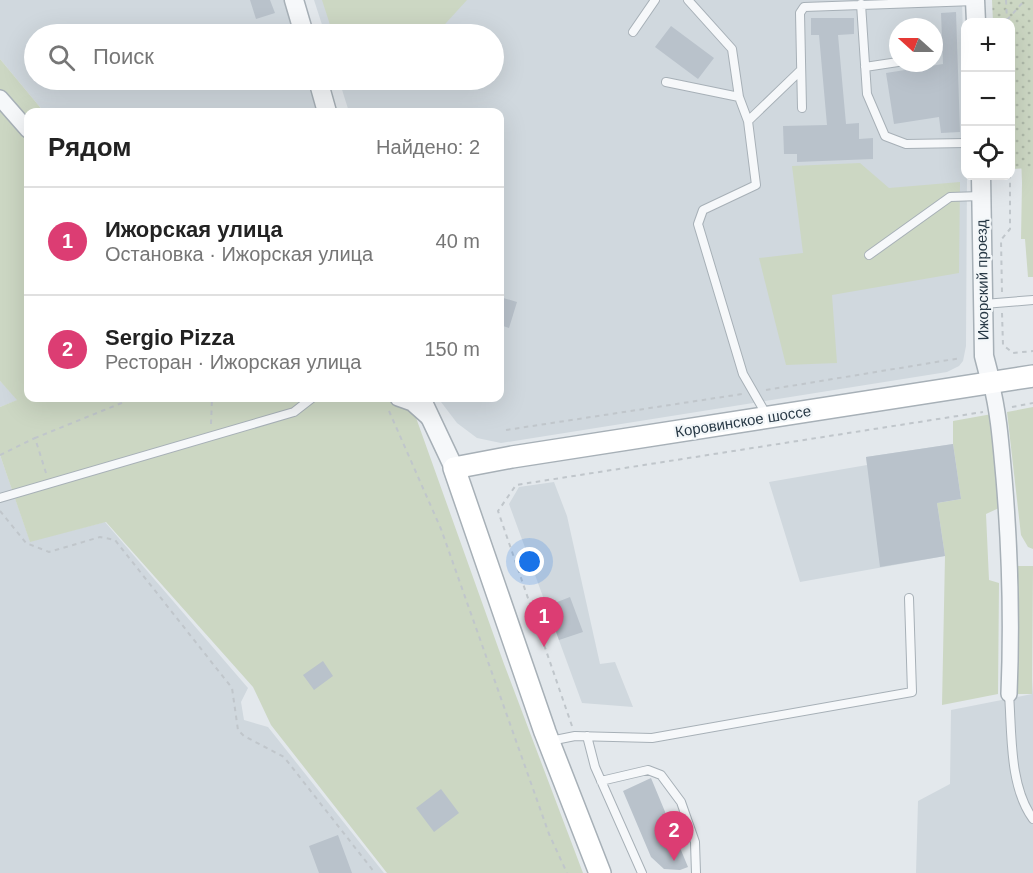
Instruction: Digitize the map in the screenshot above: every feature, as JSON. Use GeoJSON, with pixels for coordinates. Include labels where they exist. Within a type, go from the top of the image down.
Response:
{"type":"FeatureCollection","features":[{"type":"Feature","properties":{"kind":"main road","name":"Коровинское шоссе"},"geometry":{"type":"LineString","coordinates":[[454,468],[1033,376]]}},
{"type":"Feature","properties":{"kind":"main road"},"geometry":{"type":"LineString","coordinates":[[454,468],[549,741],[600,873]]}},
{"type":"Feature","properties":{"kind":"street"},"geometry":{"type":"LineString","coordinates":[[294,0],[301,24]]}},
{"type":"Feature","properties":{"kind":"street"},"geometry":{"type":"LineString","coordinates":[[975,1],[976,18]]}},
{"type":"Feature","properties":{"kind":"street"},"geometry":{"type":"LineString","coordinates":[[321,90],[326,108]]}},
{"type":"Feature","properties":{"kind":"street"},"geometry":{"type":"LineString","coordinates":[[0,98],[24,125]]}},
{"type":"Feature","properties":{"kind":"street","name":"Ижорский проезд"},"geometry":{"type":"LineString","coordinates":[[981,180],[984,356],[991,383]]}},
{"type":"Feature","properties":{"kind":"street"},"geometry":{"type":"LineString","coordinates":[[991,383],[997,410],[1009,541],[1011,638],[1009,694]]}},
{"type":"Feature","properties":{"kind":"street"},"geometry":{"type":"LineString","coordinates":[[423,402],[454,468]]}},
{"type":"Feature","properties":{"kind":"street"},"geometry":{"type":"LineString","coordinates":[[393,403],[412,404],[430,419]]}},
{"type":"Feature","properties":{"kind":"lane"},"geometry":{"type":"LineString","coordinates":[[633,32],[655,0]]}},
{"type":"Feature","properties":{"kind":"lane"},"geometry":{"type":"LineString","coordinates":[[688,0],[732,49],[739,97],[748,121],[756,185],[703,210],[698,224],[743,374],[768,417]]}},
{"type":"Feature","properties":{"kind":"lane"},"geometry":{"type":"LineString","coordinates":[[802,108],[801,9],[810,5],[975,1]]}},
{"type":"Feature","properties":{"kind":"lane"},"geometry":{"type":"LineString","coordinates":[[861,4],[868,101],[888,138],[906,144],[961,143]]}},
{"type":"Feature","properties":{"kind":"lane"},"geometry":{"type":"LineString","coordinates":[[865,67],[889,63]]}},
{"type":"Feature","properties":{"kind":"lane"},"geometry":{"type":"LineString","coordinates":[[748,121],[801,70]]}},
{"type":"Feature","properties":{"kind":"lane"},"geometry":{"type":"LineString","coordinates":[[666,82],[739,97]]}},
{"type":"Feature","properties":{"kind":"lane"},"geometry":{"type":"LineString","coordinates":[[869,255],[950,197],[981,196]]}},
{"type":"Feature","properties":{"kind":"lane"},"geometry":{"type":"LineString","coordinates":[[983,304],[1033,300]]}},
{"type":"Feature","properties":{"kind":"lane"},"geometry":{"type":"LineString","coordinates":[[0,498],[48,482],[294,412],[307,402]]}},
{"type":"Feature","properties":{"kind":"lane"},"geometry":{"type":"LineString","coordinates":[[549,741],[575,736],[652,738],[912,692],[909,598]]}},
{"type":"Feature","properties":{"kind":"lane"},"geometry":{"type":"LineString","coordinates":[[1009,694],[1020,788],[1033,819]]}},
{"type":"Feature","properties":{"kind":"lane"},"geometry":{"type":"LineString","coordinates":[[587,736],[601,781],[642,873]]}},
{"type":"Feature","properties":{"kind":"lane"},"geometry":{"type":"LineString","coordinates":[[601,781],[648,770],[661,775],[681,802],[695,842],[696,873]]}},
{"type":"Feature","properties":{"kind":"path"},"geometry":{"type":"LineString","coordinates":[[1006,0],[1007,18]]}},
{"type":"Feature","properties":{"kind":"path"},"geometry":{"type":"LineString","coordinates":[[1010,18],[1025,0]]}},
{"type":"Feature","properties":{"kind":"path"},"geometry":{"type":"LineString","coordinates":[[1011,180],[1010,229],[1001,240],[1004,345],[1013,352],[1033,351]]}},
{"type":"Feature","properties":{"kind":"path"},"geometry":{"type":"LineString","coordinates":[[506,430],[961,358]]}},
{"type":"Feature","properties":{"kind":"path"},"geometry":{"type":"LineString","coordinates":[[0,455],[35,438],[124,402]]}},
{"type":"Feature","properties":{"kind":"path"},"geometry":{"type":"LineString","coordinates":[[210,436],[212,402]]}},
{"type":"Feature","properties":{"kind":"path"},"geometry":{"type":"LineString","coordinates":[[393,403],[441,529],[549,834],[567,873]]}},
{"type":"Feature","properties":{"kind":"path"},"geometry":{"type":"LineString","coordinates":[[575,736],[498,511],[516,485],[1033,403]]}},
{"type":"Feature","properties":{"kind":"path"},"geometry":{"type":"LineString","coordinates":[[35,438],[48,482]]}},
{"type":"Feature","properties":{"kind":"path"},"geometry":{"type":"LineString","coordinates":[[0,511],[26,543],[49,552],[100,537],[115,540],[232,688],[238,730],[244,736],[284,757],[375,873]]}},
{"type":"Feature","properties":{"kind":"shaded area"},"geometry":{"type":"Polygon","coordinates":[[[0,0],[287,0],[293,24],[24,24],[24,88],[0,59],[0,0]]]}},
{"type":"Feature","properties":{"kind":"shaded area"},"geometry":{"type":"Polygon","coordinates":[[[314,0],[962,0],[961,180],[967,180],[966,346],[963,361],[959,366],[947,372],[501,443],[477,438],[457,423],[441,402],[504,402],[504,108],[348,108],[342,90],[504,90],[504,24],[322,24],[314,0]]]}},
{"type":"Feature","properties":{"kind":"shaded area"},"geometry":{"type":"Polygon","coordinates":[[[26,90],[311,90],[316,108],[41,108],[26,90]]]}},
{"type":"Feature","properties":{"kind":"shaded area"},"geometry":{"type":"Polygon","coordinates":[[[0,381],[18,400],[0,407],[0,381]]]}},
{"type":"Feature","properties":{"kind":"shaded area"},"geometry":{"type":"Polygon","coordinates":[[[953,444],[961,499],[937,503],[945,556],[800,582],[769,482],[867,465],[866,457],[953,444]]]}},
{"type":"Feature","properties":{"kind":"shaded area"},"geometry":{"type":"Polygon","coordinates":[[[0,455],[30,541],[105,522],[248,688],[241,702],[244,720],[268,727],[384,873],[0,873],[0,455]]]}},
{"type":"Feature","properties":{"kind":"shaded area"},"geometry":{"type":"Polygon","coordinates":[[[554,482],[567,516],[600,664],[615,662],[633,707],[582,703],[509,504],[519,487],[554,482]]]}},
{"type":"Feature","properties":{"kind":"shaded area"},"geometry":{"type":"Polygon","coordinates":[[[1033,679],[1033,873],[916,873],[918,801],[950,784],[951,710],[1032,694],[1033,679]]]}},
{"type":"Feature","properties":{"kind":"green space"},"geometry":{"type":"Polygon","coordinates":[[[322,0],[467,0],[445,24],[330,24],[322,0]]]}},
{"type":"Feature","properties":{"kind":"green space"},"geometry":{"type":"Polygon","coordinates":[[[992,0],[1033,0],[1033,168],[1015,169],[1015,18],[993,18],[992,0]]]}},
{"type":"Feature","properties":{"kind":"green space"},"geometry":{"type":"Polygon","coordinates":[[[1033,0],[1033,277],[1028,277],[1025,239],[1021,239],[1022,183],[1016,17],[1033,0]]]}},
{"type":"Feature","properties":{"kind":"green space"},"geometry":{"type":"Polygon","coordinates":[[[0,59],[41,108],[24,108],[24,402],[410,402],[504,664],[583,873],[387,873],[271,725],[253,687],[106,522],[30,542],[0,455],[0,407],[17,400],[0,381],[0,59]]]}},
{"type":"Feature","properties":{"kind":"green space"},"geometry":{"type":"Polygon","coordinates":[[[860,163],[889,188],[960,182],[959,273],[832,295],[837,363],[786,365],[759,258],[803,253],[792,166],[860,163]]]}},
{"type":"Feature","properties":{"kind":"green space"},"geometry":{"type":"Polygon","coordinates":[[[1033,407],[1033,549],[1028,547],[1021,535],[1007,412],[1033,407]]]}},
{"type":"Feature","properties":{"kind":"green space"},"geometry":{"type":"Polygon","coordinates":[[[992,414],[999,508],[986,514],[989,580],[999,583],[998,694],[942,705],[945,556],[937,503],[961,499],[953,444],[953,421],[992,414]]]}},
{"type":"Feature","properties":{"kind":"green space"},"geometry":{"type":"Polygon","coordinates":[[[1018,566],[1033,566],[1032,694],[1013,694],[1018,566]]]}},
{"type":"Feature","properties":{"kind":"building"},"geometry":{"type":"Polygon","coordinates":[[[250,0],[270,0],[275,13],[256,19],[250,0]]]}},
{"type":"Feature","properties":{"kind":"building"},"geometry":{"type":"Polygon","coordinates":[[[956,12],[960,132],[941,133],[939,117],[894,124],[886,73],[943,72],[943,18],[941,13],[956,12]]]}},
{"type":"Feature","properties":{"kind":"building"},"geometry":{"type":"Polygon","coordinates":[[[811,18],[854,18],[854,34],[838,35],[846,124],[859,123],[859,139],[873,138],[873,159],[797,162],[797,154],[784,154],[783,126],[827,125],[819,35],[811,35],[811,18]]]}},
{"type":"Feature","properties":{"kind":"building"},"geometry":{"type":"Polygon","coordinates":[[[671,26],[714,58],[698,79],[655,47],[671,26]]]}},
{"type":"Feature","properties":{"kind":"building"},"geometry":{"type":"Polygon","coordinates":[[[504,298],[517,302],[509,328],[504,326],[504,298]]]}},
{"type":"Feature","properties":{"kind":"building"},"geometry":{"type":"Polygon","coordinates":[[[953,444],[961,499],[937,503],[945,556],[880,567],[866,457],[953,444]]]}},
{"type":"Feature","properties":{"kind":"building"},"geometry":{"type":"Polygon","coordinates":[[[570,597],[583,632],[559,640],[547,606],[570,597]]]}},
{"type":"Feature","properties":{"kind":"building"},"geometry":{"type":"Polygon","coordinates":[[[323,661],[333,676],[314,690],[303,675],[323,661]]]}},
{"type":"Feature","properties":{"kind":"building"},"geometry":{"type":"Polygon","coordinates":[[[651,778],[688,867],[680,870],[664,869],[651,857],[623,791],[651,778]]]}},
{"type":"Feature","properties":{"kind":"building"},"geometry":{"type":"Polygon","coordinates":[[[441,789],[459,813],[434,832],[416,808],[441,789]]]}},
{"type":"Feature","properties":{"kind":"building"},"geometry":{"type":"Polygon","coordinates":[[[338,835],[352,873],[319,873],[309,846],[338,835]]]}},
{"type":"Feature","properties":{"kind":"place","name":"Ижорская улица"},"geometry":{"type":"Point","coordinates":[544,647]}},
{"type":"Feature","properties":{"kind":"place","name":"Sergio Pizza"},"geometry":{"type":"Point","coordinates":[674,861]}}]}
